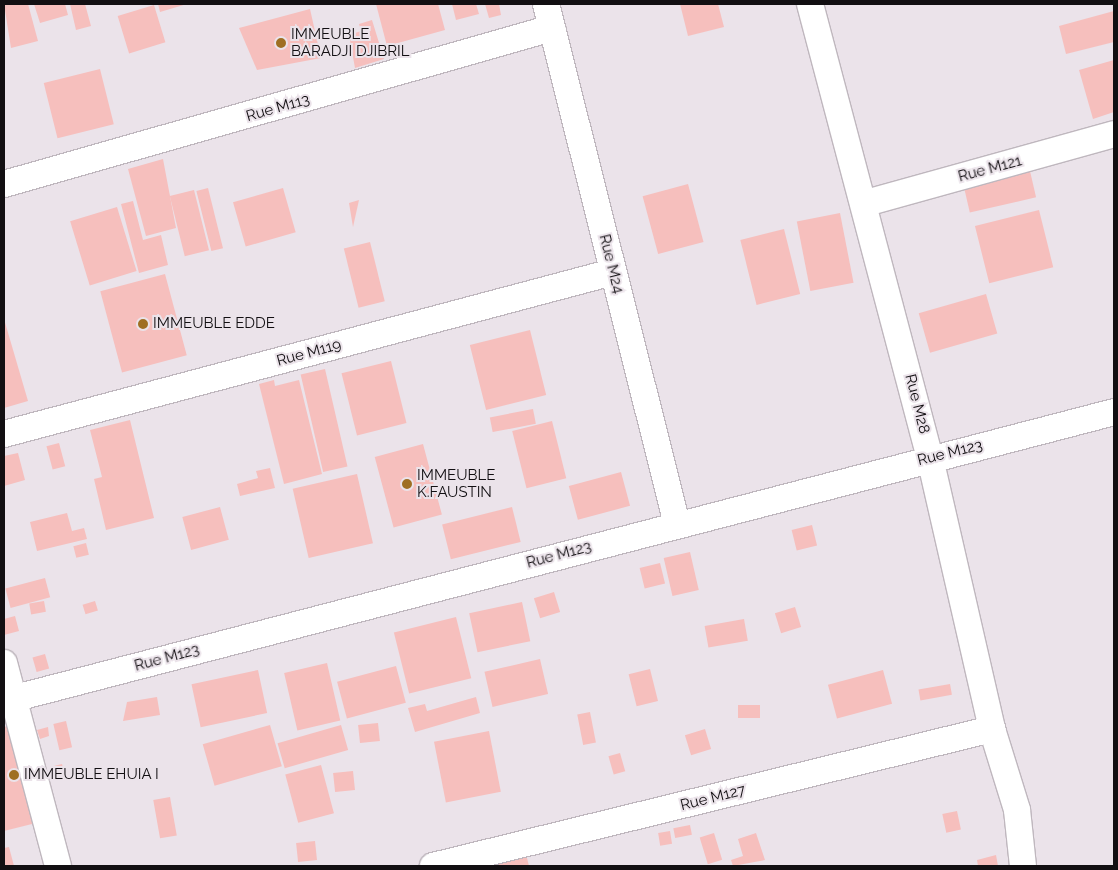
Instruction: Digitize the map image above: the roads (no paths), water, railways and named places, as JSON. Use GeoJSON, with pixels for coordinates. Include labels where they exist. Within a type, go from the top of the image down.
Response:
{"type":"FeatureCollection","features":[{"type":"Feature","properties":{"kind":"street","name":"Rue M28"},"geometry":{"type":"LineString","coordinates":[[810,4],[866,203],[930,458],[992,729],[1017,810],[1023,866]]}},
{"type":"Feature","properties":{"kind":"street","name":"Rue M113"},"geometry":{"type":"LineString","coordinates":[[4,184],[549,16]]}},
{"type":"Feature","properties":{"kind":"street","name":"Rue M24"},"geometry":{"type":"LineString","coordinates":[[549,16],[677,524]]}},
{"type":"Feature","properties":{"kind":"street","name":"Rue M121"},"geometry":{"type":"LineString","coordinates":[[866,203],[1114,134]]}},
{"type":"Feature","properties":{"kind":"street","name":"Rue M119"},"geometry":{"type":"LineString","coordinates":[[4,434],[613,272]]}},
{"type":"Feature","properties":{"kind":"street","name":"Rue M123"},"geometry":{"type":"LineString","coordinates":[[8,700],[930,458],[1114,412]]}},
{"type":"Feature","properties":{"kind":"street"},"geometry":{"type":"LineString","coordinates":[[4,663],[8,700],[58,866]]}},
{"type":"Feature","properties":{"kind":"street","name":"Rue M127"},"geometry":{"type":"LineString","coordinates":[[433,866],[992,729]]}},
{"type":"Feature","properties":{"kind":"place","name":"IMMEUBLE BARADJI DJIBRIL"},"geometry":{"type":"Point","coordinates":[281,43]}},
{"type":"Feature","properties":{"kind":"place","name":"IMMEUBLE EDDE"},"geometry":{"type":"Point","coordinates":[143,324]}},
{"type":"Feature","properties":{"kind":"place","name":"IMMEUBLE K.FAUSTIN"},"geometry":{"type":"Point","coordinates":[407,484]}},
{"type":"Feature","properties":{"kind":"place","name":"IMMEUBLE EHUIA I"},"geometry":{"type":"Point","coordinates":[14,775]}}]}
